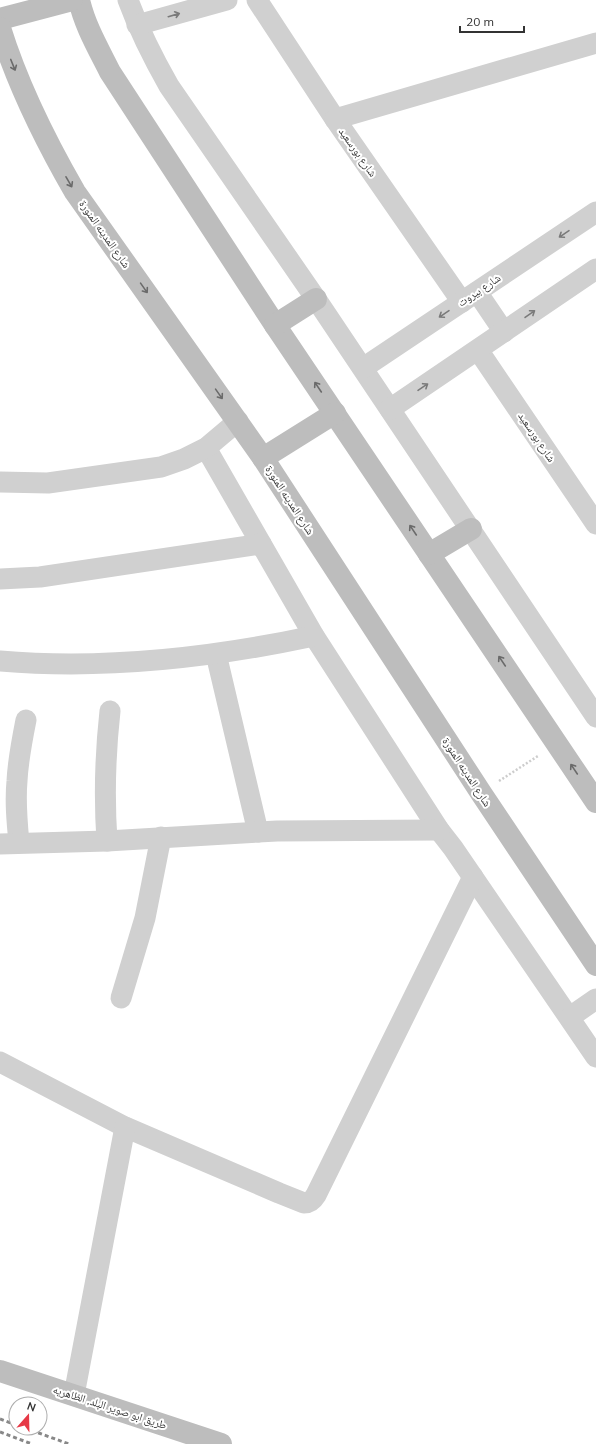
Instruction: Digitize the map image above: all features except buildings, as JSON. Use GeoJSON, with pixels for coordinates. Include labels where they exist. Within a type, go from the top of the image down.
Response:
{"type":"FeatureCollection","features":[{"type":"Feature","properties":{"kind":"main road"},"geometry":{"type":"LineString","coordinates":[[0,19],[72,0]]}},
{"type":"Feature","properties":{"kind":"main road"},"geometry":{"type":"LineString","coordinates":[[79,0],[91,36],[110,72],[276,325],[596,802]]}},
{"type":"Feature","properties":{"kind":"main road","name":"شارع المدينه المنورة"},"geometry":{"type":"LineString","coordinates":[[0,28],[33,113],[53,154],[75,192],[238,421],[481,793],[596,965]]}},
{"type":"Feature","properties":{"kind":"main road"},"geometry":{"type":"LineString","coordinates":[[276,325],[316,299]]}},
{"type":"Feature","properties":{"kind":"main road"},"geometry":{"type":"LineString","coordinates":[[262,458],[335,412]]}},
{"type":"Feature","properties":{"kind":"main road"},"geometry":{"type":"LineString","coordinates":[[429,554],[471,529]]}},
{"type":"Feature","properties":{"kind":"main road","name":"طريق ابو صوير البلد, الظاهريه"},"geometry":{"type":"LineString","coordinates":[[0,1371],[221,1444]]}},
{"type":"Feature","properties":{"kind":"street"},"geometry":{"type":"LineString","coordinates":[[128,0],[137,25],[150,53],[168,86],[363,368],[596,717]]}},
{"type":"Feature","properties":{"kind":"street"},"geometry":{"type":"LineString","coordinates":[[137,25],[227,0]]}},
{"type":"Feature","properties":{"kind":"street","name":"شارع بورسعيد"},"geometry":{"type":"LineString","coordinates":[[257,0],[335,119],[469,297],[504,332]]}},
{"type":"Feature","properties":{"kind":"street"},"geometry":{"type":"LineString","coordinates":[[335,119],[596,43]]}},
{"type":"Feature","properties":{"kind":"street","name":"شارع بيروت"},"geometry":{"type":"LineString","coordinates":[[363,368],[596,212]]}},
{"type":"Feature","properties":{"kind":"street"},"geometry":{"type":"LineString","coordinates":[[390,409],[596,269]]}},
{"type":"Feature","properties":{"kind":"street","name":"شارع بورسعيد"},"geometry":{"type":"LineString","coordinates":[[478,350],[596,524]]}},
{"type":"Feature","properties":{"kind":"street"},"geometry":{"type":"LineString","coordinates":[[0,482],[48,483],[143,471],[161,467],[184,459],[206,448],[238,421]]}},
{"type":"Feature","properties":{"kind":"street"},"geometry":{"type":"LineString","coordinates":[[206,448],[314,636],[439,830],[570,1017],[596,1057]]}},
{"type":"Feature","properties":{"kind":"street"},"geometry":{"type":"LineString","coordinates":[[0,579],[40,577],[261,544]]}},
{"type":"Feature","properties":{"kind":"street"},"geometry":{"type":"LineString","coordinates":[[0,661],[68,664],[167,660],[265,646],[314,636]]}},
{"type":"Feature","properties":{"kind":"street"},"geometry":{"type":"LineString","coordinates":[[216,654],[258,832]]}},
{"type":"Feature","properties":{"kind":"street"},"geometry":{"type":"LineString","coordinates":[[107,841],[104,776],[110,711]]}},
{"type":"Feature","properties":{"kind":"street"},"geometry":{"type":"LineString","coordinates":[[26,720],[20,750],[16,812],[10,844],[107,841],[258,832],[439,830]]}},
{"type":"Feature","properties":{"kind":"street"},"geometry":{"type":"LineString","coordinates":[[121,998],[145,918],[161,837]]}},
{"type":"Feature","properties":{"kind":"street"},"geometry":{"type":"LineString","coordinates":[[0,1062],[125,1127],[292,1199],[309,1203],[313,1200],[473,877]]}},
{"type":"Feature","properties":{"kind":"street"},"geometry":{"type":"LineString","coordinates":[[570,1017],[596,999]]}},
{"type":"Feature","properties":{"kind":"street"},"geometry":{"type":"LineString","coordinates":[[74,1395],[125,1127]]}},
{"type":"Feature","properties":{"kind":"path"},"geometry":{"type":"LineString","coordinates":[[481,793],[557,744]]}},
{"type":"Feature","properties":{"kind":"railway"},"geometry":{"type":"LineString","coordinates":[[0,1419],[8,1422]]}},
{"type":"Feature","properties":{"kind":"railway"},"geometry":{"type":"LineString","coordinates":[[0,1432],[32,1444]]}},
{"type":"Feature","properties":{"kind":"railway"},"geometry":{"type":"LineString","coordinates":[[47,1436],[69,1444]]}}]}
